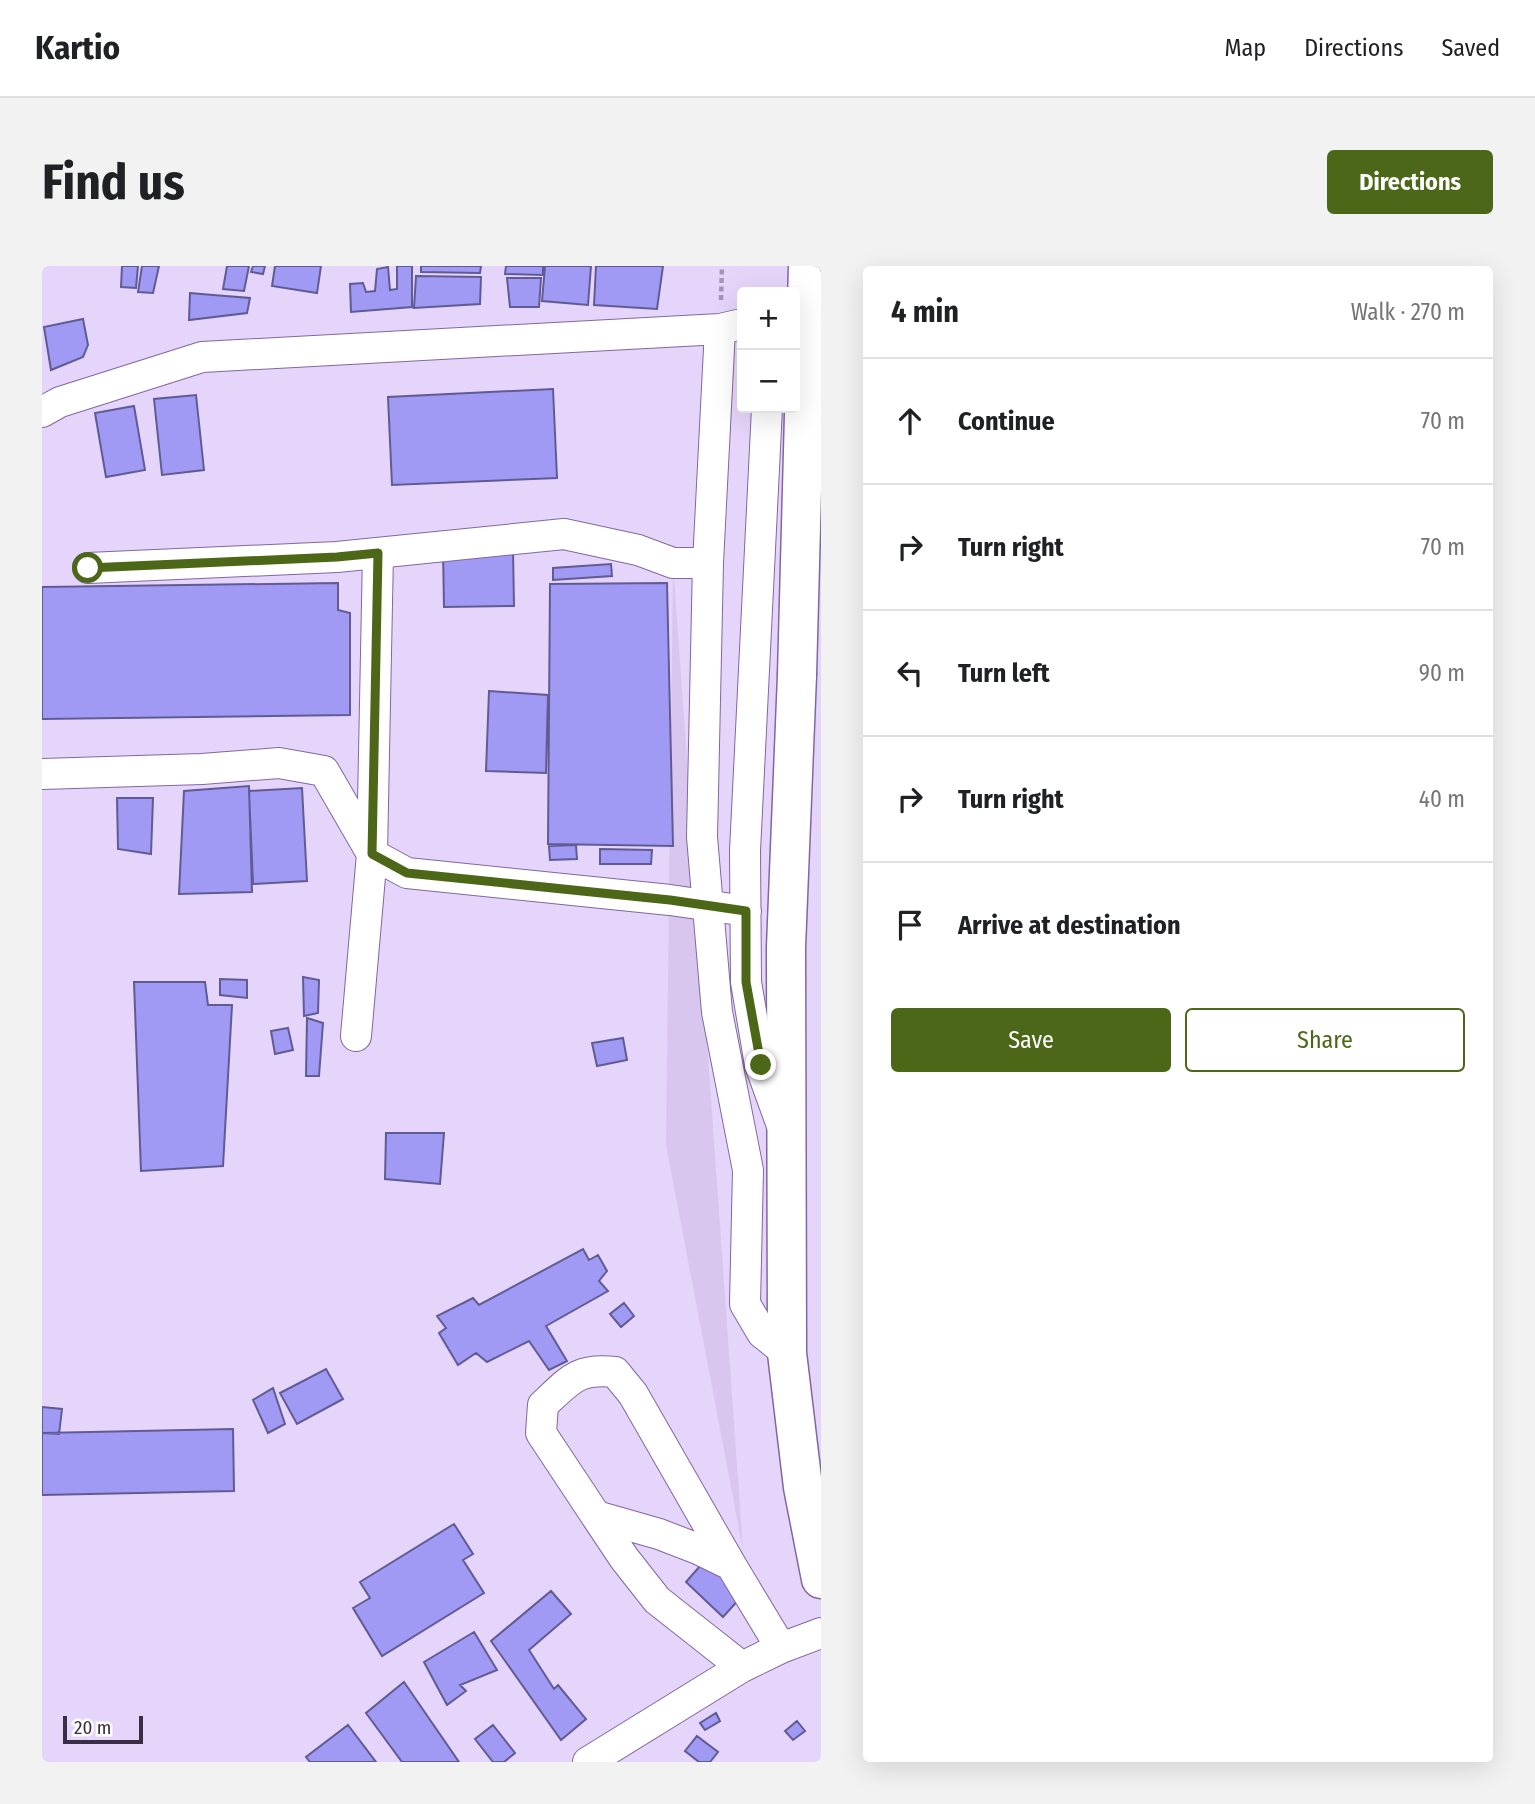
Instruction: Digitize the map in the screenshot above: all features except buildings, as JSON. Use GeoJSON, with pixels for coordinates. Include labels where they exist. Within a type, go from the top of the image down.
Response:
{"type":"FeatureCollection","features":[{"type":"Feature","properties":{"kind":"main road"},"geometry":{"type":"LineString","coordinates":[[808,266],[797,675],[786,947],[787,1353],[803,1486],[821,1578]]}},
{"type":"Feature","properties":{"kind":"street"},"geometry":{"type":"LineString","coordinates":[[800,297],[821,297]]}},
{"type":"Feature","properties":{"kind":"street"},"geometry":{"type":"LineString","coordinates":[[42,412],[61,402],[202,357],[731,326],[708,563],[702,836],[717,1012],[748,1170],[745,1304],[762,1333],[787,1353]]}},
{"type":"Feature","properties":{"kind":"street"},"geometry":{"type":"LineString","coordinates":[[767,413],[746,838],[746,982],[761,1065],[785,1136]]}},
{"type":"Feature","properties":{"kind":"street"},"geometry":{"type":"LineString","coordinates":[[88,568],[337,557],[564,534],[638,551],[673,563],[708,563]]}},
{"type":"Feature","properties":{"kind":"street"},"geometry":{"type":"LineString","coordinates":[[356,1036],[372,854],[378,553]]}},
{"type":"Feature","properties":{"kind":"street"},"geometry":{"type":"LineString","coordinates":[[42,774],[279,763],[324,771],[372,854],[407,873],[670,900],[746,911]]}},
{"type":"Feature","properties":{"kind":"street"},"geometry":{"type":"LineString","coordinates":[[742,1667],[657,1600],[624,1558],[541,1433],[543,1405],[572,1378],[594,1370],[615,1372],[633,1394],[781,1648]]}},
{"type":"Feature","properties":{"kind":"street"},"geometry":{"type":"LineString","coordinates":[[596,1516],[659,1534],[731,1565]]}},
{"type":"Feature","properties":{"kind":"street"},"geometry":{"type":"LineString","coordinates":[[588,1762],[742,1667],[821,1633]]}},
{"type":"Feature","properties":{"kind":"shaded area"},"geometry":{"type":"Polygon","coordinates":[[[673,563],[743,1550],[666,1145],[673,563]]]}},
{"type":"Feature","properties":{"kind":"route"},"geometry":{"type":"LineString","coordinates":[[88,568],[378,553],[372,854],[407,873],[670,900],[746,911],[746,982],[761,1065]]}}]}
